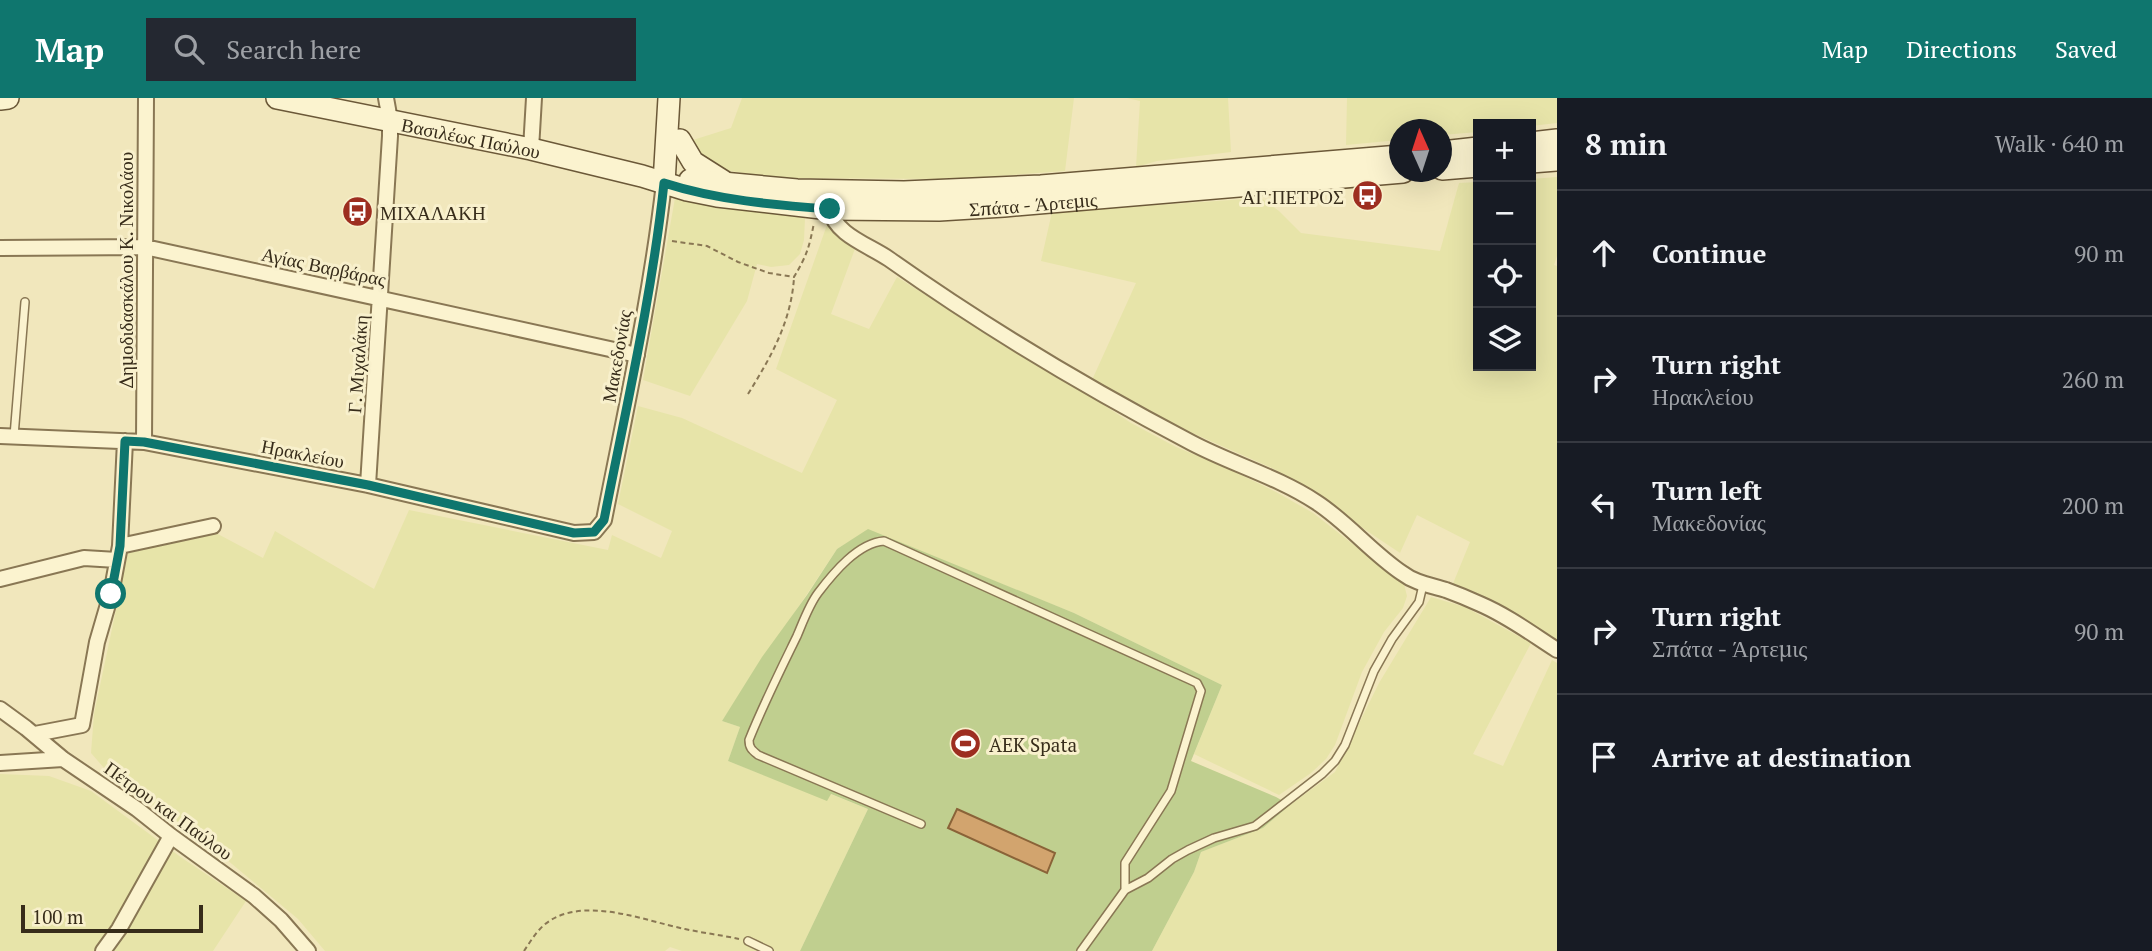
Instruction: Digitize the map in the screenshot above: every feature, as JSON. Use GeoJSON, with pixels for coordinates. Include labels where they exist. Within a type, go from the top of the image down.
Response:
{"type":"FeatureCollection","features":[{"type":"Feature","properties":{"kind":"main road"},"geometry":{"type":"LineString","coordinates":[[0,99],[9,98]]}},
{"type":"Feature","properties":{"kind":"main road","name":"Βασιλέως Παύλου"},"geometry":{"type":"LineString","coordinates":[[276,98],[531,149],[672,181]]}},
{"type":"Feature","properties":{"kind":"main road"},"geometry":{"type":"LineString","coordinates":[[669,98],[672,181]]}},
{"type":"Feature","properties":{"kind":"main road"},"geometry":{"type":"LineString","coordinates":[[672,181],[680,140],[682,98]]}},
{"type":"Feature","properties":{"kind":"main road"},"geometry":{"type":"LineString","coordinates":[[680,140],[693,162],[725,182]]}},
{"type":"Feature","properties":{"kind":"main road"},"geometry":{"type":"LineString","coordinates":[[1536,142],[1557,140]]}},
{"type":"Feature","properties":{"kind":"main road"},"geometry":{"type":"LineString","coordinates":[[1452,151],[1473,149]]}},
{"type":"Feature","properties":{"kind":"main road","name":"Σπάτα - Άρτεμις"},"geometry":{"type":"LineString","coordinates":[[672,181],[725,182],[797,190],[904,192],[1013,187],[1389,157]]}},
{"type":"Feature","properties":{"kind":"main road"},"geometry":{"type":"LineString","coordinates":[[1536,162],[1557,160]]}},
{"type":"Feature","properties":{"kind":"main road"},"geometry":{"type":"LineString","coordinates":[[1452,168],[1473,166]]}},
{"type":"Feature","properties":{"kind":"main road","name":"Σπάτα - Άρτεμις"},"geometry":{"type":"LineString","coordinates":[[672,181],[687,190],[717,196],[824,209],[939,210],[1389,173]]}},
{"type":"Feature","properties":{"kind":"street","name":"Δημοδιδασκάλου Κ. Νικολάου"},"geometry":{"type":"LineString","coordinates":[[144,442],[146,98]]}},
{"type":"Feature","properties":{"kind":"street","name":"Γ. Μιχαλάκη"},"geometry":{"type":"LineString","coordinates":[[368,485],[390,120],[386,98]]}},
{"type":"Feature","properties":{"kind":"street"},"geometry":{"type":"LineString","coordinates":[[531,149],[534,98]]}},
{"type":"Feature","properties":{"kind":"street","name":"Μακεδονίας"},"geometry":{"type":"LineString","coordinates":[[594,532],[604,520],[657,239],[672,181]]}},
{"type":"Feature","properties":{"kind":"street"},"geometry":{"type":"LineString","coordinates":[[824,209],[841,230],[877,250],[1019,345],[1144,417],[1318,503],[1402,574],[1423,585],[1481,604],[1516,621],[1557,650]]}},
{"type":"Feature","properties":{"kind":"street","name":"Αγίας Βαρβάρας"},"geometry":{"type":"LineString","coordinates":[[0,248],[145,247],[636,355]]}},
{"type":"Feature","properties":{"kind":"street","name":"Ηρακλείου"},"geometry":{"type":"LineString","coordinates":[[7,436],[144,442],[368,485],[574,533],[594,532]]}},
{"type":"Feature","properties":{"kind":"street"},"geometry":{"type":"LineString","coordinates":[[35,734],[82,726],[97,642],[119,553],[125,441]]}},
{"type":"Feature","properties":{"kind":"street"},"geometry":{"type":"LineString","coordinates":[[0,579],[84,558],[119,553],[213,526]]}},
{"type":"Feature","properties":{"kind":"street","name":"Πέτρου και Παύλου"},"geometry":{"type":"LineString","coordinates":[[0,709],[35,734],[63,759],[126,801],[254,896],[281,920],[307,951]]}},
{"type":"Feature","properties":{"kind":"street"},"geometry":{"type":"LineString","coordinates":[[0,763],[63,759]]}},
{"type":"Feature","properties":{"kind":"street"},"geometry":{"type":"LineString","coordinates":[[103,951],[119,929],[171,836]]}},
{"type":"Feature","properties":{"kind":"lane"},"geometry":{"type":"LineString","coordinates":[[7,436],[25,302]]}},
{"type":"Feature","properties":{"kind":"lane"},"geometry":{"type":"LineString","coordinates":[[921,824],[758,755],[750,749],[749,744],[764,703],[817,594],[844,564],[874,542],[884,541],[1200,686],[1201,691],[1171,791],[1125,863],[1125,890]]}},
{"type":"Feature","properties":{"kind":"lane"},"geometry":{"type":"LineString","coordinates":[[1081,951],[1125,890],[1148,878],[1188,850],[1214,838],[1255,827],[1335,761],[1345,745],[1374,671],[1392,639],[1419,602],[1423,585]]}},
{"type":"Feature","properties":{"kind":"lane"},"geometry":{"type":"LineString","coordinates":[[748,941],[769,951]]}},
{"type":"Feature","properties":{"kind":"path"},"geometry":{"type":"LineString","coordinates":[[748,394],[784,329],[794,277],[806,257],[824,209]]}},
{"type":"Feature","properties":{"kind":"path"},"geometry":{"type":"LineString","coordinates":[[657,239],[707,246],[738,262],[769,273],[794,277]]}},
{"type":"Feature","properties":{"kind":"path"},"geometry":{"type":"LineString","coordinates":[[524,951],[545,925],[560,916],[609,911],[748,941]]}},
{"type":"Feature","properties":{"kind":"shaded area"},"geometry":{"type":"Polygon","coordinates":[[[742,98],[1074,98],[1065,171],[954,179],[781,178],[723,170],[706,162],[693,140],[731,128],[742,98]]]}},
{"type":"Feature","properties":{"kind":"shaded area"},"geometry":{"type":"Polygon","coordinates":[[[1127,98],[1228,98],[1231,152],[1157,161],[1136,167],[1140,101],[1127,98]]]}},
{"type":"Feature","properties":{"kind":"shaded area"},"geometry":{"type":"Polygon","coordinates":[[[1347,98],[1557,98],[1557,123],[1536,125],[1536,119],[1473,119],[1473,132],[1452,134],[1452,119],[1389,119],[1389,141],[1346,145],[1347,98]]]}},
{"type":"Feature","properties":{"kind":"shaded area"},"geometry":{"type":"Polygon","coordinates":[[[1557,177],[1557,256],[1554,265],[1557,266],[1557,643],[1452,586],[1470,542],[1417,515],[1400,553],[1274,469],[1167,422],[1092,380],[1136,283],[1041,261],[1052,212],[1261,198],[1301,233],[1440,251],[1459,183],[1473,182],[1473,371],[1536,371],[1536,179],[1557,177]]]}},
{"type":"Feature","properties":{"kind":"shaded area"},"geometry":{"type":"Polygon","coordinates":[[[675,198],[805,218],[800,254],[789,265],[771,267],[757,264],[747,301],[690,396],[643,380],[675,198]]]}},
{"type":"Feature","properties":{"kind":"shaded area"},"geometry":{"type":"Polygon","coordinates":[[[828,222],[856,246],[831,314],[869,329],[897,277],[1131,423],[1176,447],[1276,492],[1313,513],[1404,584],[1407,596],[1403,608],[1384,632],[1362,672],[1335,745],[1326,759],[1311,773],[1279,795],[1194,754],[1222,685],[1074,613],[868,530],[837,549],[722,721],[740,727],[728,761],[827,800],[830,794],[868,809],[800,951],[682,951],[670,947],[665,951],[325,951],[298,919],[202,839],[111,776],[91,753],[94,714],[128,553],[171,538],[214,532],[263,558],[275,531],[374,589],[409,510],[608,550],[612,535],[661,558],[672,531],[618,504],[638,406],[682,418],[802,473],[837,400],[776,369],[828,222]]]}},
{"type":"Feature","properties":{"kind":"shaded area"},"geometry":{"type":"Polygon","coordinates":[[[1431,597],[1465,607],[1531,643],[1473,754],[1503,766],[1552,660],[1557,663],[1557,951],[1152,951],[1194,872],[1201,852],[1263,828],[1335,772],[1379,683],[1431,597]]]}},
{"type":"Feature","properties":{"kind":"shaded area"},"geometry":{"type":"Polygon","coordinates":[[[0,774],[49,776],[91,791],[246,901],[213,951],[0,951],[0,774]]]}},
{"type":"Feature","properties":{"kind":"green space","name":"AEK Spata"},"geometry":{"type":"Polygon","coordinates":[[[868,529],[1074,613],[1222,685],[1191,761],[1290,805],[1263,828],[1201,852],[1194,872],[1152,951],[800,951],[868,809],[831,794],[827,801],[728,761],[740,727],[722,721],[762,657],[837,549],[868,529]]]}},
{"type":"Feature","properties":{"kind":"building"},"geometry":{"type":"Polygon","coordinates":[[[957,809],[1055,853],[1047,873],[948,828],[957,809]]]}},
{"type":"Feature","properties":{"kind":"place","name":"ΑΓ.ΠΕΤΡΟΣ"},"geometry":{"type":"Point","coordinates":[1367,196]}},
{"type":"Feature","properties":{"kind":"place","name":"ΜΙΧΑΛΑΚΗ"},"geometry":{"type":"Point","coordinates":[357,212]}},
{"type":"Feature","properties":{"kind":"place","name":"AEK Spata"},"geometry":{"type":"Point","coordinates":[966,744]}},
{"type":"Feature","properties":{"kind":"route"},"geometry":{"type":"LineString","coordinates":[[111,594],[120,546],[125,441],[144,442],[368,485],[574,533],[594,532],[604,520],[657,239],[664,183],[717,196],[830,209]]}}]}
